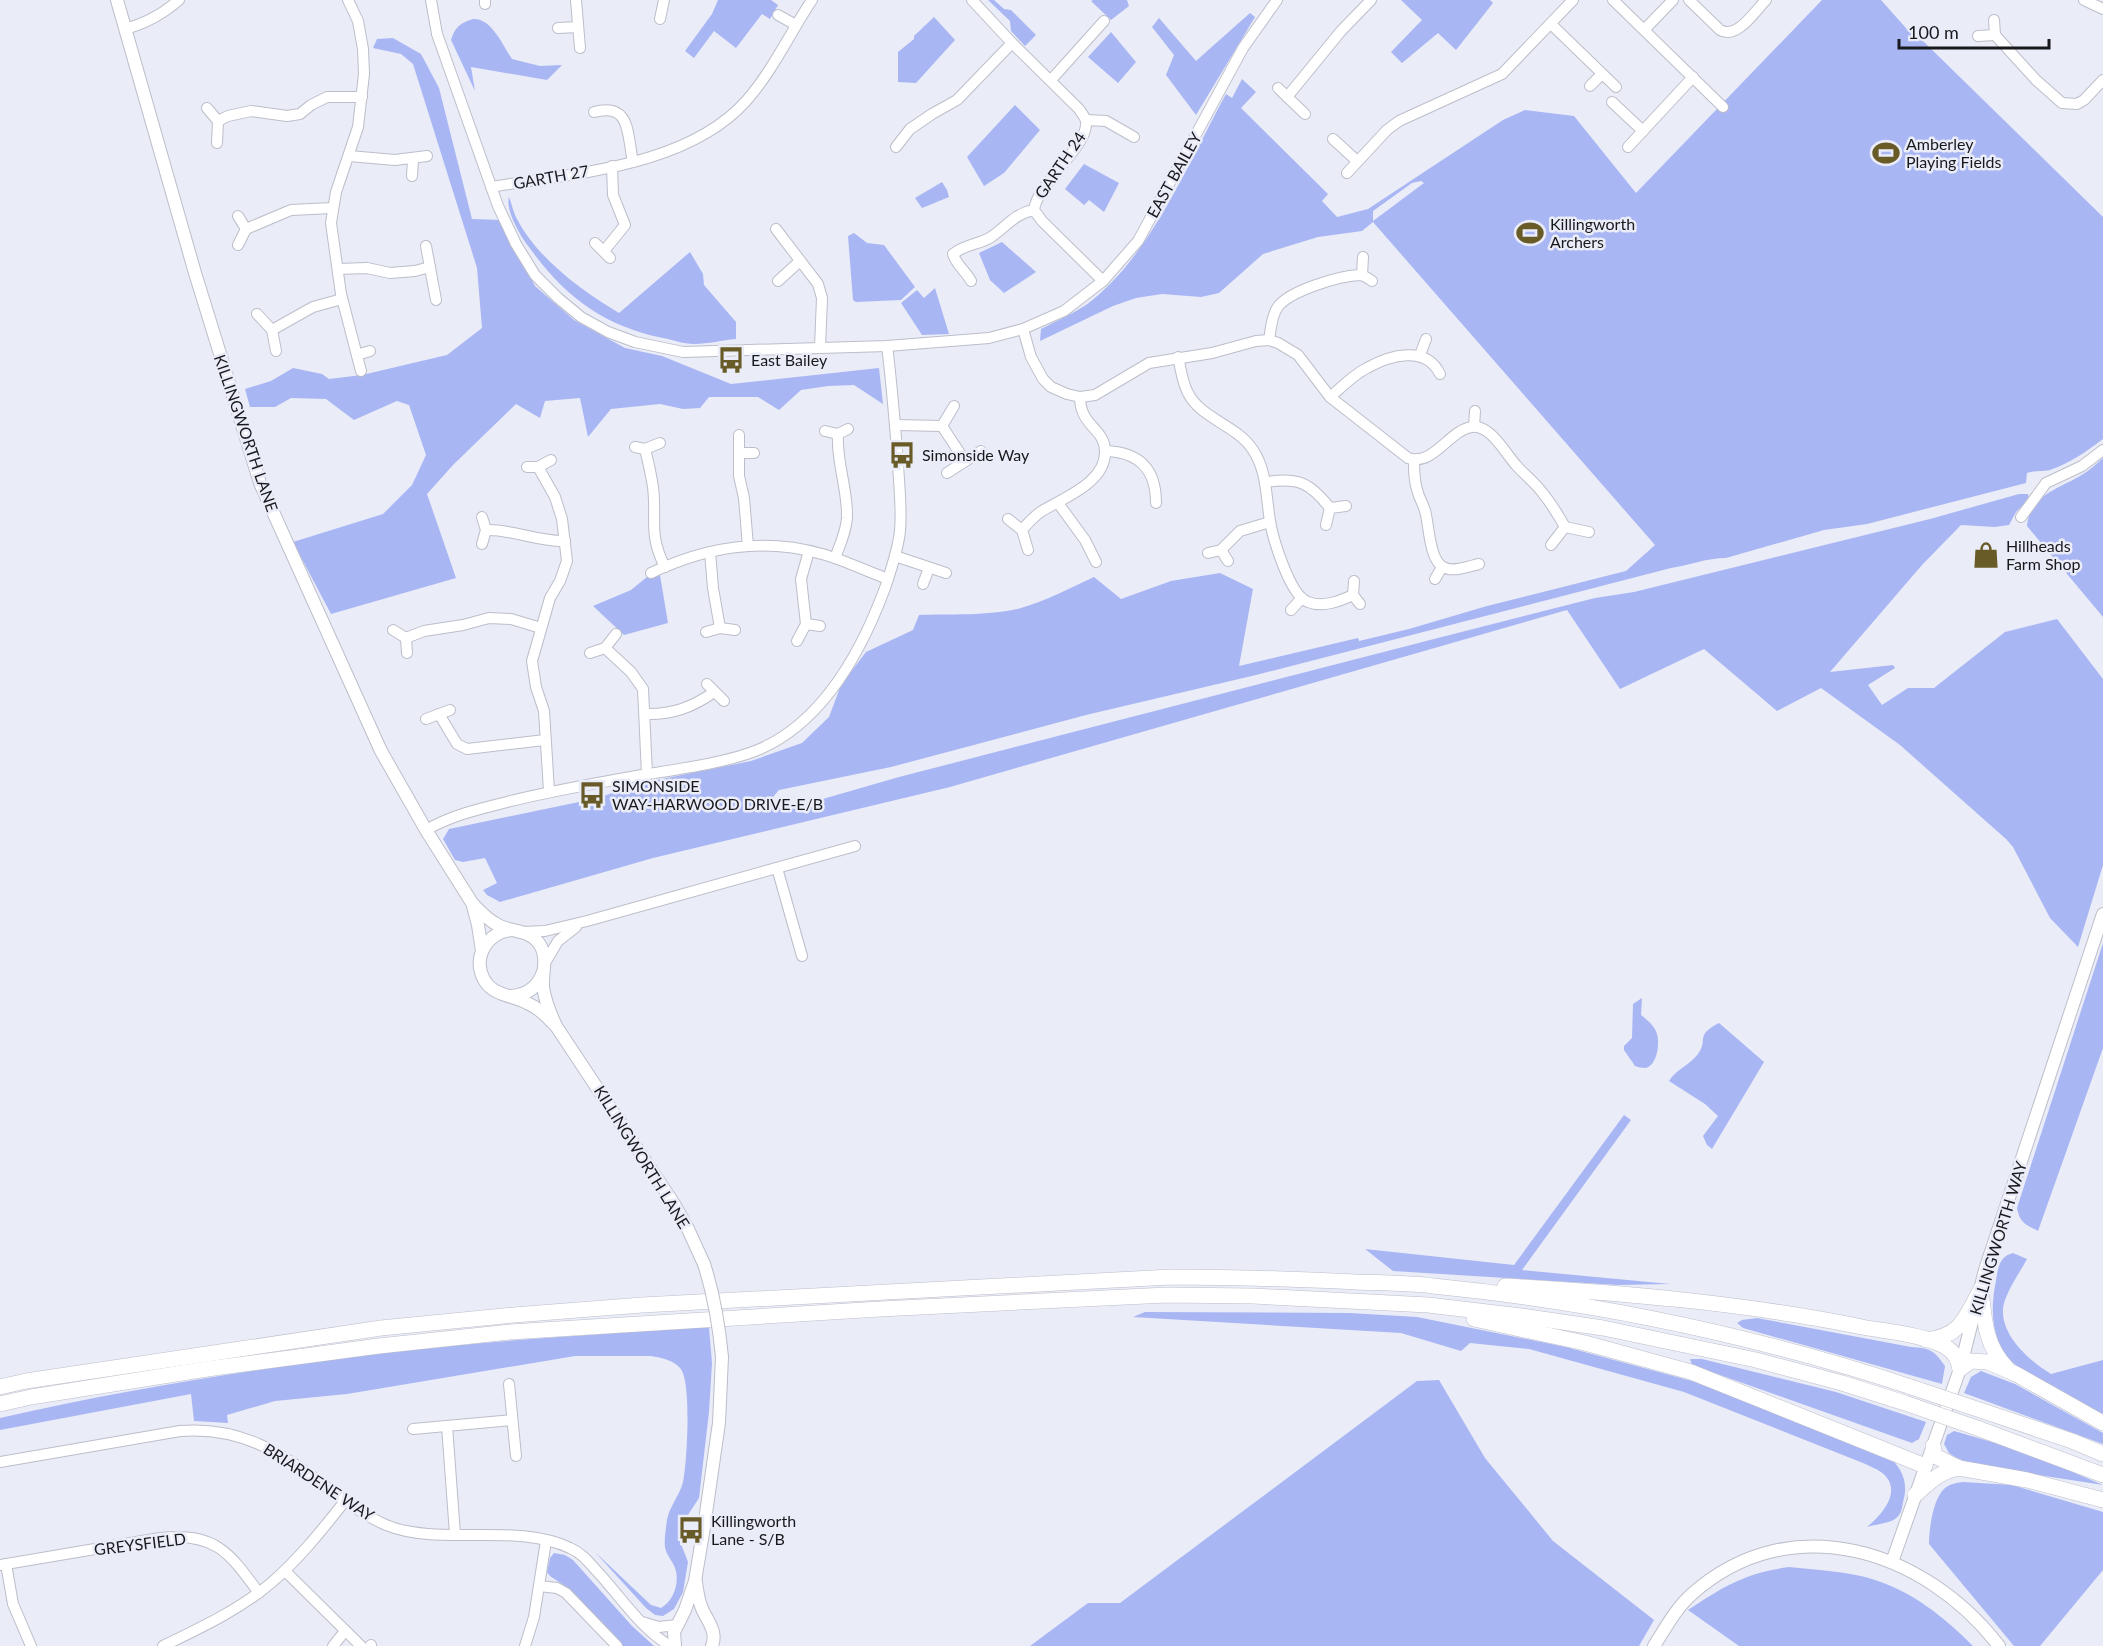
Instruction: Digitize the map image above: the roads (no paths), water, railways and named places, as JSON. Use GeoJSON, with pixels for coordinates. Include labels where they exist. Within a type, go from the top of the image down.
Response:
{"type":"FeatureCollection","features":[{"type":"Feature","properties":{"kind":"highway"},"geometry":{"type":"LineString","coordinates":[[0,1387],[205,1353],[381,1329],[514,1315],[642,1305],[1170,1277],[1257,1277],[1432,1286],[1521,1297],[1641,1317],[1761,1342],[1838,1363],[1911,1387],[2072,1441],[2103,1455]]}},
{"type":"Feature","properties":{"kind":"highway"},"geometry":{"type":"LineString","coordinates":[[1432,1286],[1480,1285],[1598,1291],[1744,1306],[1926,1340],[1944,1346],[1955,1354],[1960,1369],[1967,1363],[1979,1360],[1988,1362],[2011,1372],[2103,1423]]}},
{"type":"Feature","properties":{"kind":"highway"},"geometry":{"type":"LineString","coordinates":[[1926,1340],[1947,1336],[1955,1330],[1981,1289]]}},
{"type":"Feature","properties":{"kind":"highway"},"geometry":{"type":"LineString","coordinates":[[1981,1289],[1985,1330],[1990,1344],[2011,1372]]}},
{"type":"Feature","properties":{"kind":"highway"},"geometry":{"type":"LineString","coordinates":[[0,1404],[31,1397],[219,1368],[390,1345],[510,1332],[880,1309],[1167,1295],[1253,1296],[1428,1305],[1521,1316],[1659,1339],[1756,1360],[1842,1383],[1977,1428],[2103,1475]]}},
{"type":"Feature","properties":{"kind":"highway"},"geometry":{"type":"LineString","coordinates":[[1428,1305],[1458,1316],[1585,1343],[1691,1372],[1925,1466]]}},
{"type":"Feature","properties":{"kind":"highway"},"geometry":{"type":"LineString","coordinates":[[1933,1446],[1935,1456],[1959,1467],[2027,1480],[2103,1500]]}},
{"type":"Feature","properties":{"kind":"highway"},"geometry":{"type":"LineString","coordinates":[[1915,1495],[1938,1474],[1959,1467]]}},
{"type":"Feature","properties":{"kind":"main road","name":"KILLINGWORTH LANE"},"geometry":{"type":"LineString","coordinates":[[117,0],[195,273],[260,483],[381,751],[426,830],[472,903]]}},
{"type":"Feature","properties":{"kind":"main road"},"geometry":{"type":"LineString","coordinates":[[472,903],[492,922],[531,936],[539,945],[544,968],[546,999],[556,1026]]}},
{"type":"Feature","properties":{"kind":"main road"},"geometry":{"type":"LineString","coordinates":[[472,903],[482,951],[480,969],[485,981],[494,990],[540,1010],[556,1026]]}},
{"type":"Feature","properties":{"kind":"main road","name":"KILLINGWORTH WAY"},"geometry":{"type":"LineString","coordinates":[[1892,1562],[1960,1369],[2003,1214],[2103,914]]}},
{"type":"Feature","properties":{"kind":"main road"},"geometry":{"type":"LineString","coordinates":[[482,951],[495,935],[518,931]]}},
{"type":"Feature","properties":{"kind":"main road"},"geometry":{"type":"LineString","coordinates":[[510,996],[519,995],[531,989],[540,980],[544,968]]}},
{"type":"Feature","properties":{"kind":"main road","name":"KILLINGWORTH LANE"},"geometry":{"type":"LineString","coordinates":[[556,1026],[674,1204],[704,1264],[712,1287],[722,1357],[721,1397],[716,1446],[695,1581]]}},
{"type":"Feature","properties":{"kind":"main road"},"geometry":{"type":"LineString","coordinates":[[1654,1646],[1690,1595],[1719,1574],[1754,1556],[1776,1550],[1814,1546],[1848,1549],[1892,1562],[1918,1574],[1950,1595],[1999,1646]]}},
{"type":"Feature","properties":{"kind":"main road"},"geometry":{"type":"LineString","coordinates":[[695,1581],[700,1603],[714,1633],[712,1646]]}},
{"type":"Feature","properties":{"kind":"main road"},"geometry":{"type":"LineString","coordinates":[[675,1646],[673,1635],[695,1581]]}},
{"type":"Feature","properties":{"kind":"main road"},"geometry":{"type":"LineString","coordinates":[[678,1623],[693,1616],[700,1617],[709,1623]]}},
{"type":"Feature","properties":{"kind":"street"},"geometry":{"type":"LineString","coordinates":[[125,29],[157,15],[179,0]]}},
{"type":"Feature","properties":{"kind":"street"},"geometry":{"type":"LineString","coordinates":[[348,0],[358,21],[363,49],[364,74],[358,128],[332,208],[331,223],[342,299],[361,370]]}},
{"type":"Feature","properties":{"kind":"street","name":"EAST BAILEY"},"geometry":{"type":"LineString","coordinates":[[431,0],[437,34],[491,187],[516,244],[535,275],[581,317],[608,332],[635,342],[683,352],[887,346],[989,338],[1023,330],[1064,311],[1103,281],[1137,242],[1243,48],[1277,0]]}},
{"type":"Feature","properties":{"kind":"street"},"geometry":{"type":"LineString","coordinates":[[576,0],[580,48]]}},
{"type":"Feature","properties":{"kind":"street"},"geometry":{"type":"LineString","coordinates":[[660,19],[664,0]]}},
{"type":"Feature","properties":{"kind":"street","name":"GARTH 27"},"geometry":{"type":"LineString","coordinates":[[491,187],[633,162],[689,142],[728,117],[756,88],[812,0]]}},
{"type":"Feature","properties":{"kind":"street","name":"GARTH 24"},"geometry":{"type":"LineString","coordinates":[[972,0],[1079,109],[1086,120],[1085,131],[1071,154],[1035,199],[1034,210],[1042,221],[1103,281]]}},
{"type":"Feature","properties":{"kind":"street"},"geometry":{"type":"LineString","coordinates":[[1287,97],[1341,31],[1371,0]]}},
{"type":"Feature","properties":{"kind":"street"},"geometry":{"type":"LineString","coordinates":[[1347,173],[1387,130],[1399,121],[1502,74],[1574,0]]}},
{"type":"Feature","properties":{"kind":"street"},"geometry":{"type":"LineString","coordinates":[[1613,0],[1723,107]]}},
{"type":"Feature","properties":{"kind":"street"},"geometry":{"type":"LineString","coordinates":[[1644,30],[1673,0]]}},
{"type":"Feature","properties":{"kind":"street"},"geometry":{"type":"LineString","coordinates":[[1689,0],[1726,33],[1736,31],[1766,0]]}},
{"type":"Feature","properties":{"kind":"street"},"geometry":{"type":"LineString","coordinates":[[2084,0],[2103,9]]}},
{"type":"Feature","properties":{"kind":"street"},"geometry":{"type":"LineString","coordinates":[[778,15],[795,25]]}},
{"type":"Feature","properties":{"kind":"street"},"geometry":{"type":"LineString","coordinates":[[358,21],[369,17]]}},
{"type":"Feature","properties":{"kind":"street"},"geometry":{"type":"LineString","coordinates":[[1994,20],[1995,35],[2036,80],[2062,103],[2077,104],[2084,100],[2103,80]]}},
{"type":"Feature","properties":{"kind":"street"},"geometry":{"type":"LineString","coordinates":[[1051,80],[1104,21]]}},
{"type":"Feature","properties":{"kind":"street"},"geometry":{"type":"LineString","coordinates":[[1551,24],[1616,87]]}},
{"type":"Feature","properties":{"kind":"street"},"geometry":{"type":"LineString","coordinates":[[558,28],[578,27]]}},
{"type":"Feature","properties":{"kind":"street"},"geometry":{"type":"LineString","coordinates":[[1978,36],[1995,35]]}},
{"type":"Feature","properties":{"kind":"street"},"geometry":{"type":"LineString","coordinates":[[896,147],[910,129],[957,100],[1012,43]]}},
{"type":"Feature","properties":{"kind":"street"},"geometry":{"type":"LineString","coordinates":[[1590,86],[1602,74]]}},
{"type":"Feature","properties":{"kind":"street"},"geometry":{"type":"LineString","coordinates":[[1628,147],[1693,78]]}},
{"type":"Feature","properties":{"kind":"street"},"geometry":{"type":"LineString","coordinates":[[1278,88],[1305,114]]}},
{"type":"Feature","properties":{"kind":"street"},"geometry":{"type":"LineString","coordinates":[[218,121],[228,116],[251,111],[287,116],[300,114],[327,97],[362,97]]}},
{"type":"Feature","properties":{"kind":"street"},"geometry":{"type":"LineString","coordinates":[[1612,102],[1643,131]]}},
{"type":"Feature","properties":{"kind":"street"},"geometry":{"type":"LineString","coordinates":[[207,108],[218,121],[217,143]]}},
{"type":"Feature","properties":{"kind":"street"},"geometry":{"type":"LineString","coordinates":[[594,112],[606,109],[615,110],[623,116],[633,162]]}},
{"type":"Feature","properties":{"kind":"street","name":"GARTH 24"},"geometry":{"type":"LineString","coordinates":[[1086,120],[1106,121],[1134,137]]}},
{"type":"Feature","properties":{"kind":"street"},"geometry":{"type":"LineString","coordinates":[[1333,139],[1357,161]]}},
{"type":"Feature","properties":{"kind":"street"},"geometry":{"type":"LineString","coordinates":[[349,156],[395,160],[427,156]]}},
{"type":"Feature","properties":{"kind":"street"},"geometry":{"type":"LineString","coordinates":[[412,176],[413,159]]}},
{"type":"Feature","properties":{"kind":"street","name":"GARTH 27"},"geometry":{"type":"LineString","coordinates":[[595,243],[607,254],[625,225],[616,205],[612,166]]}},
{"type":"Feature","properties":{"kind":"street"},"geometry":{"type":"LineString","coordinates":[[238,245],[246,229],[291,210],[332,208]]}},
{"type":"Feature","properties":{"kind":"street","name":"GARTH 24"},"geometry":{"type":"LineString","coordinates":[[972,281],[955,261],[953,255],[962,247],[989,238],[1025,211],[1034,210]]}},
{"type":"Feature","properties":{"kind":"street"},"geometry":{"type":"LineString","coordinates":[[238,216],[246,229]]}},
{"type":"Feature","properties":{"kind":"street"},"geometry":{"type":"LineString","coordinates":[[776,229],[818,284],[822,298],[820,347]]}},
{"type":"Feature","properties":{"kind":"street"},"geometry":{"type":"LineString","coordinates":[[426,246],[436,300]]}},
{"type":"Feature","properties":{"kind":"street"},"geometry":{"type":"LineString","coordinates":[[1269,340],[1276,309],[1290,295],[1302,289],[1367,278],[1363,257]]}},
{"type":"Feature","properties":{"kind":"street"},"geometry":{"type":"LineString","coordinates":[[778,280],[800,261]]}},
{"type":"Feature","properties":{"kind":"street"},"geometry":{"type":"LineString","coordinates":[[338,269],[367,268],[390,273],[430,267]]}},
{"type":"Feature","properties":{"kind":"street"},"geometry":{"type":"LineString","coordinates":[[272,330],[313,307],[342,299]]}},
{"type":"Feature","properties":{"kind":"street"},"geometry":{"type":"LineString","coordinates":[[257,314],[272,330],[276,351]]}},
{"type":"Feature","properties":{"kind":"street"},"geometry":{"type":"LineString","coordinates":[[1023,330],[1031,357],[1043,379],[1051,387],[1080,398],[1095,396],[1149,363],[1212,353],[1256,341],[1269,340],[1290,348],[1330,397],[1396,450],[1414,460],[1424,458],[1434,452],[1457,432],[1474,426],[1484,429],[1533,482],[1554,508],[1565,527],[1589,532]]}},
{"type":"Feature","properties":{"kind":"street"},"geometry":{"type":"LineString","coordinates":[[1420,355],[1426,339]]}},
{"type":"Feature","properties":{"kind":"street"},"geometry":{"type":"LineString","coordinates":[[426,830],[461,813],[549,791],[721,760],[759,750],[798,726],[830,692],[850,663],[867,631],[895,556],[900,533],[901,508],[896,425],[887,346]]}},
{"type":"Feature","properties":{"kind":"street"},"geometry":{"type":"LineString","coordinates":[[357,355],[370,351]]}},
{"type":"Feature","properties":{"kind":"street"},"geometry":{"type":"LineString","coordinates":[[1330,397],[1367,368],[1394,357],[1420,355],[1437,366],[1440,374]]}},
{"type":"Feature","properties":{"kind":"street"},"geometry":{"type":"LineString","coordinates":[[1178,357],[1188,394],[1202,408],[1230,426],[1254,450],[1266,482],[1270,522],[1280,556],[1293,586],[1302,598],[1307,602],[1327,604],[1356,599],[1354,581]]}},
{"type":"Feature","properties":{"kind":"street"},"geometry":{"type":"LineString","coordinates":[[1022,530],[1041,512],[1089,483],[1101,467],[1105,451],[1102,438],[1080,410],[1080,398]]}},
{"type":"Feature","properties":{"kind":"street"},"geometry":{"type":"LineString","coordinates":[[942,426],[954,406]]}},
{"type":"Feature","properties":{"kind":"street"},"geometry":{"type":"LineString","coordinates":[[1474,426],[1475,411]]}},
{"type":"Feature","properties":{"kind":"street"},"geometry":{"type":"LineString","coordinates":[[896,425],[942,426]]}},
{"type":"Feature","properties":{"kind":"street"},"geometry":{"type":"LineString","coordinates":[[942,426],[965,461]]}},
{"type":"Feature","properties":{"kind":"street"},"geometry":{"type":"LineString","coordinates":[[825,431],[843,431],[837,449],[847,518],[844,536],[835,558]]}},
{"type":"Feature","properties":{"kind":"street"},"geometry":{"type":"LineString","coordinates":[[739,435],[739,476],[748,546]]}},
{"type":"Feature","properties":{"kind":"street"},"geometry":{"type":"LineString","coordinates":[[660,443],[640,448],[653,488],[653,533],[664,567]]}},
{"type":"Feature","properties":{"kind":"street"},"geometry":{"type":"LineString","coordinates":[[2021,517],[2046,483],[2082,465],[2103,450]]}},
{"type":"Feature","properties":{"kind":"street"},"geometry":{"type":"LineString","coordinates":[[946,473],[981,451]]}},
{"type":"Feature","properties":{"kind":"street"},"geometry":{"type":"LineString","coordinates":[[1105,451],[1123,451],[1136,458],[1148,470],[1156,486],[1156,503]]}},
{"type":"Feature","properties":{"kind":"street"},"geometry":{"type":"LineString","coordinates":[[739,453],[754,453]]}},
{"type":"Feature","properties":{"kind":"street"},"geometry":{"type":"LineString","coordinates":[[526,467],[538,467],[551,460]]}},
{"type":"Feature","properties":{"kind":"street"},"geometry":{"type":"LineString","coordinates":[[1414,460],[1417,492],[1426,513],[1434,553],[1442,567]]}},
{"type":"Feature","properties":{"kind":"street"},"geometry":{"type":"LineString","coordinates":[[538,467],[555,497],[562,519],[567,561],[560,581],[550,598],[532,661],[536,687],[544,711],[549,791]]}},
{"type":"Feature","properties":{"kind":"street"},"geometry":{"type":"LineString","coordinates":[[1266,482],[1291,481],[1307,484],[1330,508]]}},
{"type":"Feature","properties":{"kind":"street"},"geometry":{"type":"LineString","coordinates":[[1156,486],[1168,486]]}},
{"type":"Feature","properties":{"kind":"street"},"geometry":{"type":"LineString","coordinates":[[1058,503],[1085,540],[1096,562]]}},
{"type":"Feature","properties":{"kind":"street"},"geometry":{"type":"LineString","coordinates":[[1330,508],[1346,506]]}},
{"type":"Feature","properties":{"kind":"street"},"geometry":{"type":"LineString","coordinates":[[1326,525],[1330,508]]}},
{"type":"Feature","properties":{"kind":"street"},"geometry":{"type":"LineString","coordinates":[[482,517],[486,530],[482,544]]}},
{"type":"Feature","properties":{"kind":"street"},"geometry":{"type":"LineString","coordinates":[[1008,519],[1022,530],[1028,550]]}},
{"type":"Feature","properties":{"kind":"street"},"geometry":{"type":"LineString","coordinates":[[1208,553],[1221,550],[1240,531],[1270,522]]}},
{"type":"Feature","properties":{"kind":"street"},"geometry":{"type":"LineString","coordinates":[[1551,545],[1565,527]]}},
{"type":"Feature","properties":{"kind":"street"},"geometry":{"type":"LineString","coordinates":[[486,530],[499,529],[547,542],[564,541]]}},
{"type":"Feature","properties":{"kind":"street"},"geometry":{"type":"LineString","coordinates":[[1075,546],[1085,540]]}},
{"type":"Feature","properties":{"kind":"street"},"geometry":{"type":"LineString","coordinates":[[651,573],[677,560],[711,552],[771,544],[835,558],[888,579]]}},
{"type":"Feature","properties":{"kind":"street"},"geometry":{"type":"LineString","coordinates":[[1221,550],[1228,561]]}},
{"type":"Feature","properties":{"kind":"street"},"geometry":{"type":"LineString","coordinates":[[797,640],[806,624],[801,579],[808,551]]}},
{"type":"Feature","properties":{"kind":"street"},"geometry":{"type":"LineString","coordinates":[[711,552],[712,588],[720,628]]}},
{"type":"Feature","properties":{"kind":"street"},"geometry":{"type":"LineString","coordinates":[[895,556],[946,573]]}},
{"type":"Feature","properties":{"kind":"street"},"geometry":{"type":"LineString","coordinates":[[1442,567],[1459,569],[1479,564]]}},
{"type":"Feature","properties":{"kind":"street"},"geometry":{"type":"LineString","coordinates":[[1435,579],[1442,567]]}},
{"type":"Feature","properties":{"kind":"street"},"geometry":{"type":"LineString","coordinates":[[923,584],[929,568]]}},
{"type":"Feature","properties":{"kind":"street"},"geometry":{"type":"LineString","coordinates":[[1291,610],[1302,598]]}},
{"type":"Feature","properties":{"kind":"street"},"geometry":{"type":"LineString","coordinates":[[406,638],[424,631],[464,625],[489,618],[512,619],[541,628]]}},
{"type":"Feature","properties":{"kind":"street"},"geometry":{"type":"LineString","coordinates":[[806,624],[820,626]]}},
{"type":"Feature","properties":{"kind":"street"},"geometry":{"type":"LineString","coordinates":[[706,632],[720,628],[735,630]]}},
{"type":"Feature","properties":{"kind":"street"},"geometry":{"type":"LineString","coordinates":[[393,630],[406,638]]}},
{"type":"Feature","properties":{"kind":"street"},"geometry":{"type":"LineString","coordinates":[[590,653],[605,648],[616,634]]}},
{"type":"Feature","properties":{"kind":"street"},"geometry":{"type":"LineString","coordinates":[[406,638],[407,653]]}},
{"type":"Feature","properties":{"kind":"street"},"geometry":{"type":"LineString","coordinates":[[605,648],[638,680],[643,689],[647,774]]}},
{"type":"Feature","properties":{"kind":"street"},"geometry":{"type":"LineString","coordinates":[[645,714],[676,711],[698,704],[711,688],[724,701]]}},
{"type":"Feature","properties":{"kind":"street"},"geometry":{"type":"LineString","coordinates":[[426,719],[450,710]]}},
{"type":"Feature","properties":{"kind":"street"},"geometry":{"type":"LineString","coordinates":[[439,714],[457,744],[467,749],[545,740]]}},
{"type":"Feature","properties":{"kind":"street"},"geometry":{"type":"LineString","coordinates":[[518,931],[545,931],[587,921],[855,846]]}},
{"type":"Feature","properties":{"kind":"street"},"geometry":{"type":"LineString","coordinates":[[777,868],[802,956]]}},
{"type":"Feature","properties":{"kind":"street"},"geometry":{"type":"LineString","coordinates":[[544,968],[558,941],[566,933],[587,921]]}},
{"type":"Feature","properties":{"kind":"street"},"geometry":{"type":"LineString","coordinates":[[509,1384],[516,1456]]}},
{"type":"Feature","properties":{"kind":"street"},"geometry":{"type":"LineString","coordinates":[[413,1429],[512,1420]]}},
{"type":"Feature","properties":{"kind":"street"},"geometry":{"type":"LineString","coordinates":[[447,1426],[455,1534]]}},
{"type":"Feature","properties":{"kind":"street","name":"BRIARDENE WAY"},"geometry":{"type":"LineString","coordinates":[[0,1462],[180,1431],[209,1431],[234,1435],[263,1445],[292,1462],[375,1520],[398,1529],[419,1533],[504,1535],[546,1541],[568,1547],[579,1553],[656,1637],[670,1646]]}},
{"type":"Feature","properties":{"kind":"street"},"geometry":{"type":"LineString","coordinates":[[163,1646],[218,1618],[258,1593],[285,1570],[313,1541],[345,1501]]}},
{"type":"Feature","properties":{"kind":"street","name":"GREYSFIELD"},"geometry":{"type":"LineString","coordinates":[[3,1565],[160,1538],[194,1537],[223,1549],[240,1567],[258,1593]]}},
{"type":"Feature","properties":{"kind":"street"},"geometry":{"type":"LineString","coordinates":[[525,1646],[534,1617],[546,1541]]}},
{"type":"Feature","properties":{"kind":"street"},"geometry":{"type":"LineString","coordinates":[[3,1565],[13,1604],[31,1646]]}},
{"type":"Feature","properties":{"kind":"street"},"geometry":{"type":"LineString","coordinates":[[285,1570],[345,1631],[367,1645]]}},
{"type":"Feature","properties":{"kind":"street"},"geometry":{"type":"LineString","coordinates":[[539,1586],[558,1588],[566,1593],[617,1646]]}},
{"type":"Feature","properties":{"kind":"street"},"geometry":{"type":"LineString","coordinates":[[642,1622],[659,1627],[678,1623]]}},
{"type":"Feature","properties":{"kind":"street"},"geometry":{"type":"LineString","coordinates":[[333,1646],[345,1631]]}},
{"type":"Feature","properties":{"kind":"place","name":"Amberley Playing Fields"},"geometry":{"type":"Point","coordinates":[1886,153]}},
{"type":"Feature","properties":{"kind":"place","name":"Killingworth Archers"},"geometry":{"type":"Point","coordinates":[1530,233]}},
{"type":"Feature","properties":{"kind":"place","name":"East Bailey"},"geometry":{"type":"Point","coordinates":[731,360]}},
{"type":"Feature","properties":{"kind":"place","name":"Simonside Way"},"geometry":{"type":"Point","coordinates":[902,455]}},
{"type":"Feature","properties":{"kind":"place","name":"Hillheads Farm Shop"},"geometry":{"type":"Point","coordinates":[1986,555]}},
{"type":"Feature","properties":{"kind":"place","name":"SIMONSIDE WAY-HARWOOD DRIVE-E/B"},"geometry":{"type":"Point","coordinates":[592,795]}},
{"type":"Feature","properties":{"kind":"place","name":"Killingworth Lane - S/B"},"geometry":{"type":"Point","coordinates":[691,1530]}}]}
